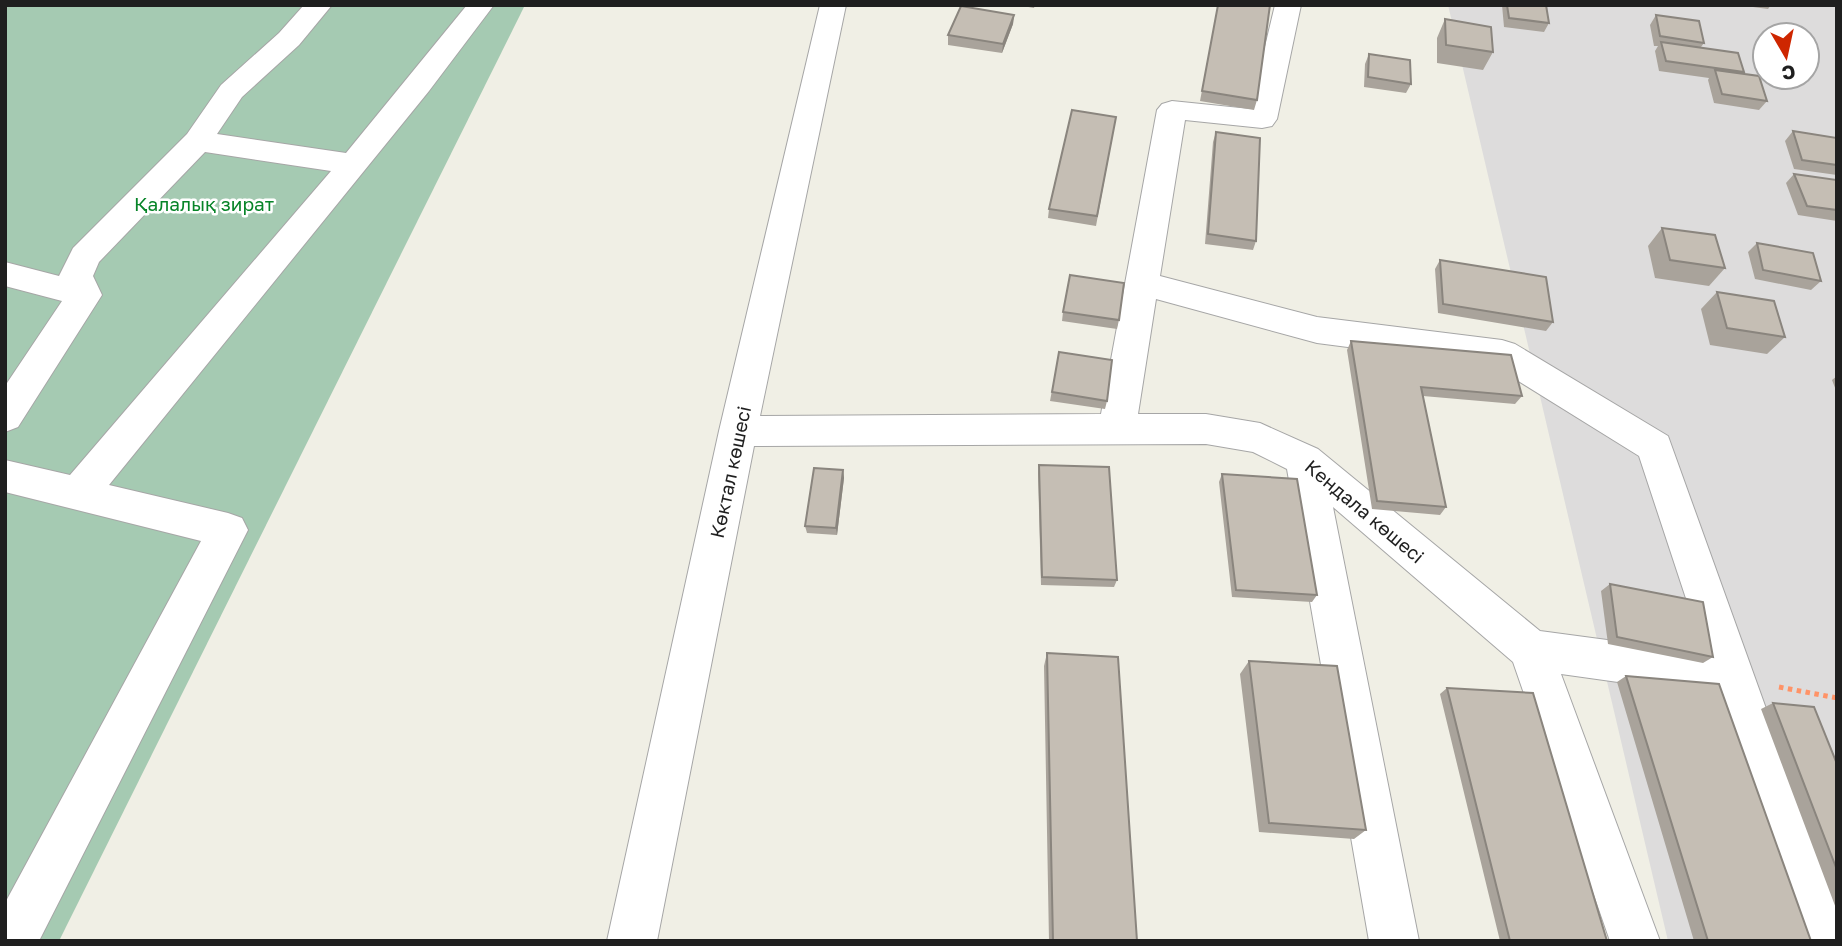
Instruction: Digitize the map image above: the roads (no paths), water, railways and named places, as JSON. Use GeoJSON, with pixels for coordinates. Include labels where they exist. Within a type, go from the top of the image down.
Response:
{"type":"FeatureCollection","features":[{"type":"Feature","properties":{"kind":"street"},"geometry":{"type":"LineString","coordinates":[[85,295],[76,276],[85,256],[198,141],[230,91],[289,39],[319,5]]}},
{"type":"Feature","properties":{"kind":"street"},"geometry":{"type":"LineString","coordinates":[[78,494],[354,163],[481,5]]}},
{"type":"Feature","properties":{"kind":"street","name":"Көктал көшесі"},"geometry":{"type":"LineString","coordinates":[[632,941],[738,430],[834,5]]}},
{"type":"Feature","properties":{"kind":"street"},"geometry":{"type":"LineString","coordinates":[[1117,429],[1172,110],[1262,119],[1288,5]]}},
{"type":"Feature","properties":{"kind":"street"},"geometry":{"type":"LineString","coordinates":[[198,141],[354,163]]}},
{"type":"Feature","properties":{"kind":"street"},"geometry":{"type":"LineString","coordinates":[[5,274],[85,295]]}},
{"type":"Feature","properties":{"kind":"street"},"geometry":{"type":"LineString","coordinates":[[1141,283],[1317,330],[1502,354],[1655,447],[1824,941]]}},
{"type":"Feature","properties":{"kind":"street"},"geometry":{"type":"LineString","coordinates":[[5,417],[60,329],[85,295]]}},
{"type":"Feature","properties":{"kind":"street","name":"Кендала көшесі"},"geometry":{"type":"LineString","coordinates":[[738,430],[1206,429],[1260,438],[1306,460],[1530,650],[1635,941]]}},
{"type":"Feature","properties":{"kind":"street"},"geometry":{"type":"LineString","coordinates":[[1306,460],[1394,941]]}},
{"type":"Feature","properties":{"kind":"street"},"geometry":{"type":"LineString","coordinates":[[5,477],[228,530],[12,941]]}},
{"type":"Feature","properties":{"kind":"street"},"geometry":{"type":"LineString","coordinates":[[1530,650],[1734,678]]}},
{"type":"Feature","properties":{"kind":"park label","name":"Қалалық зират"},"geometry":{"type":"Point","coordinates":[204,203]}}]}
